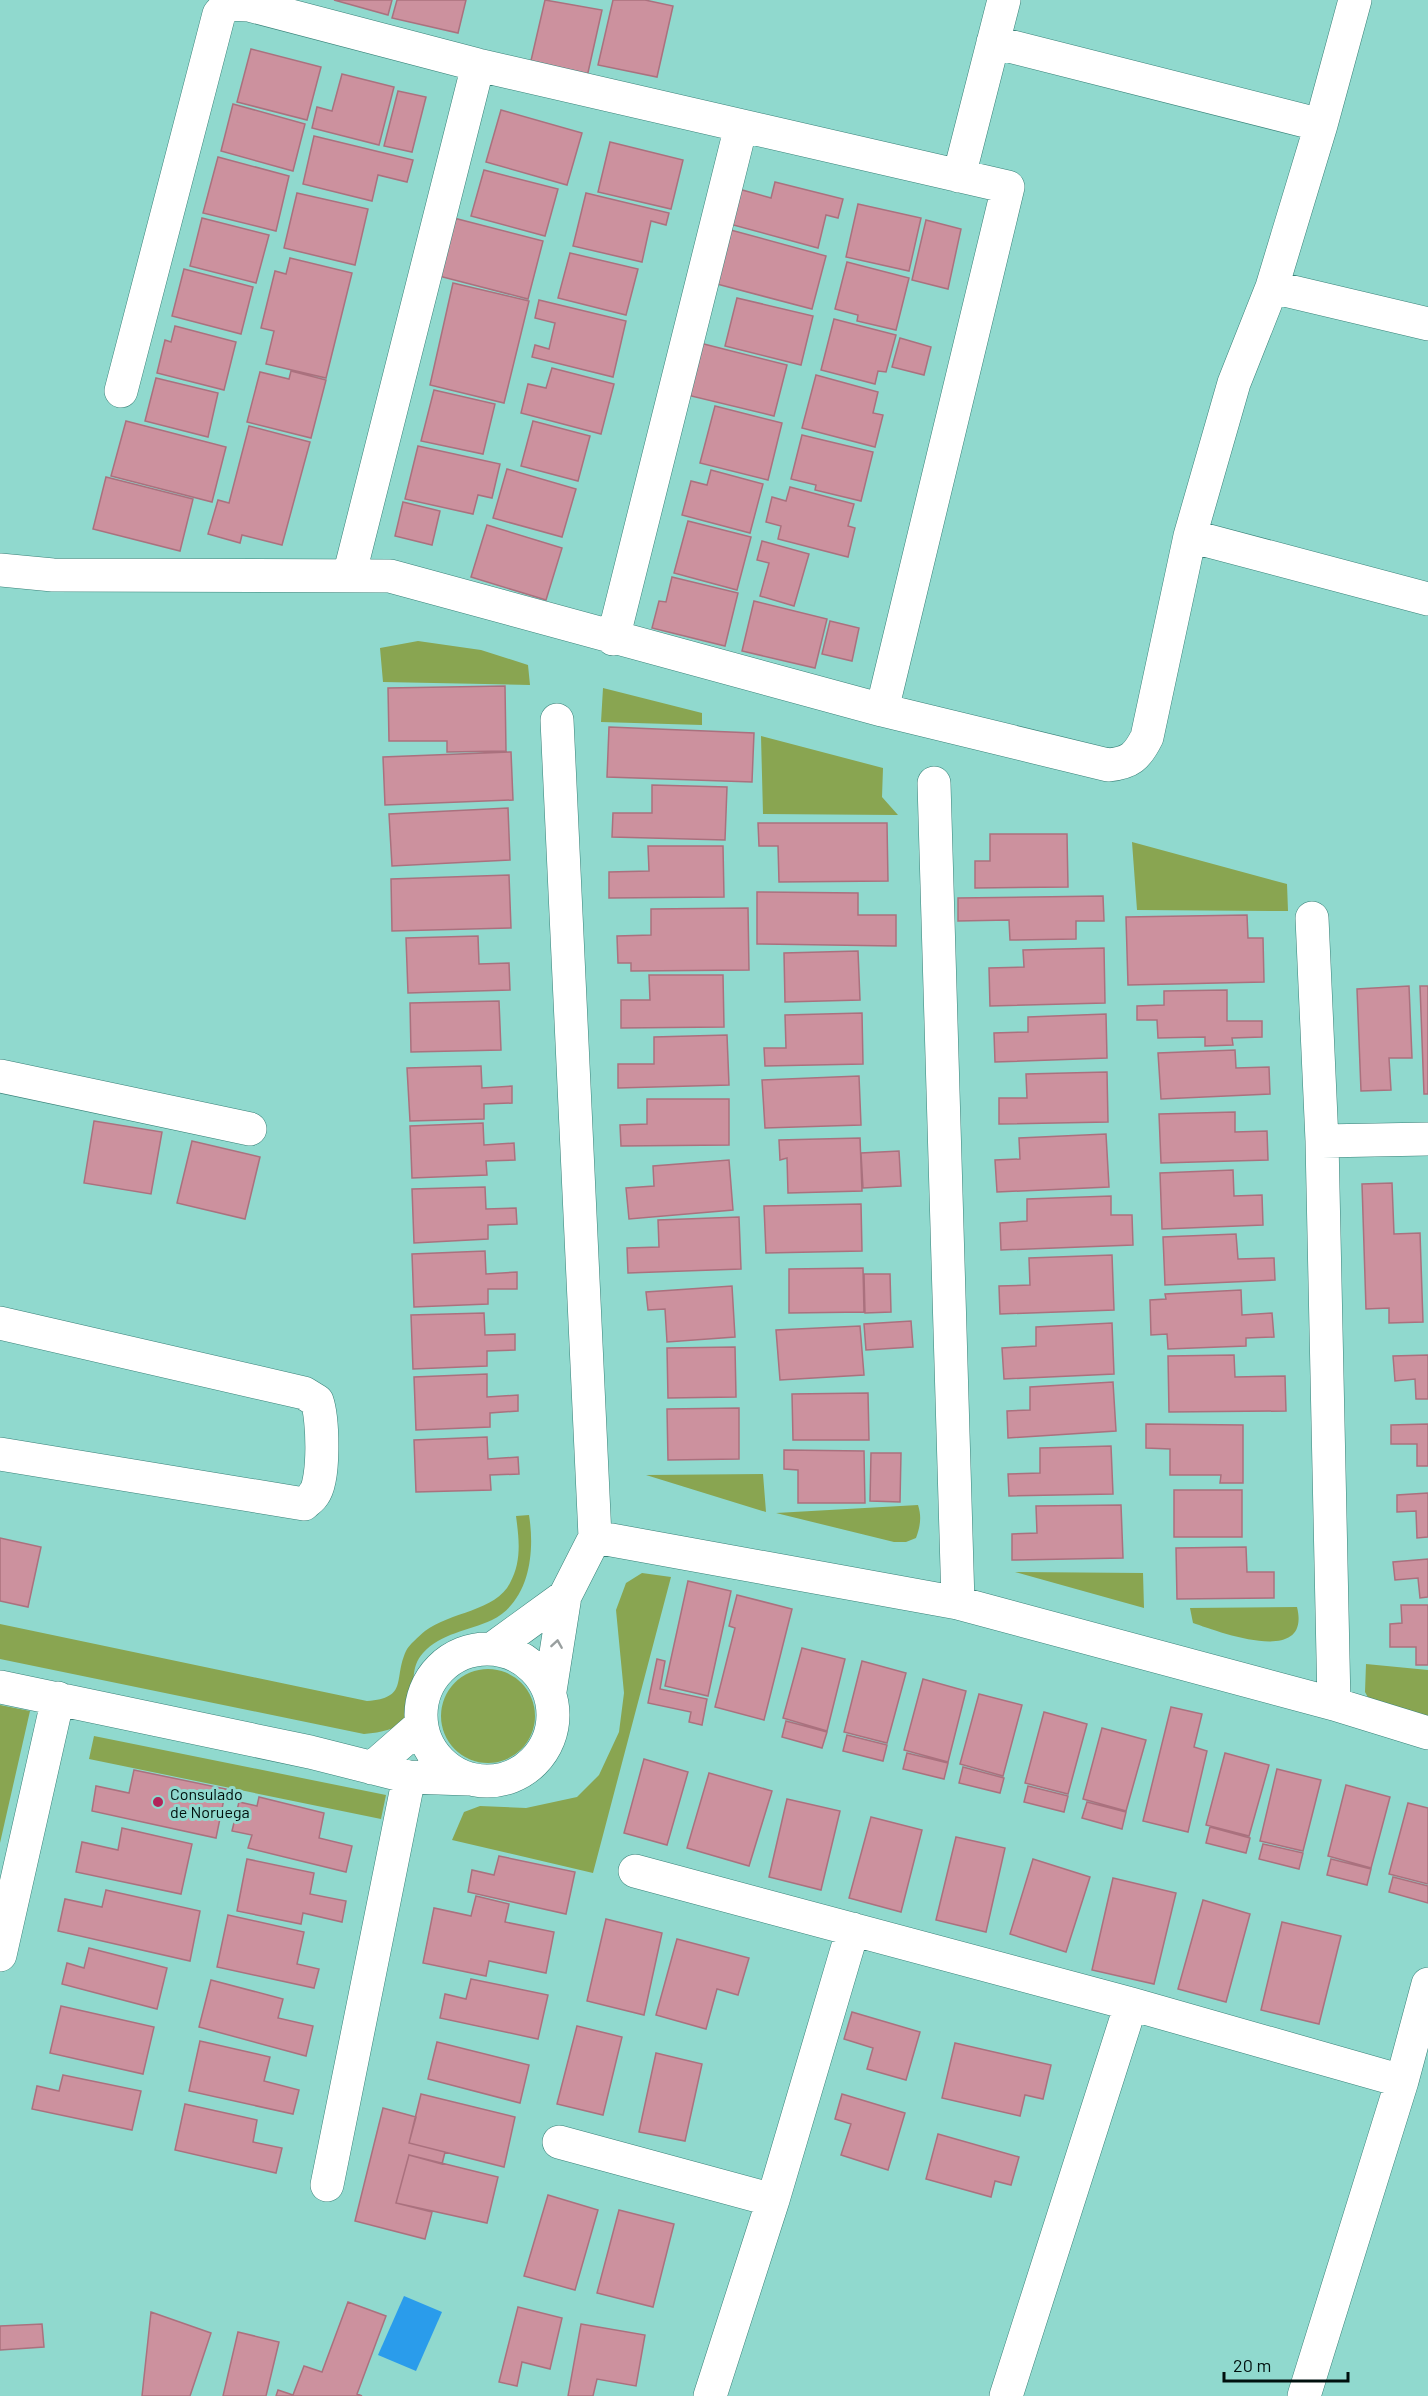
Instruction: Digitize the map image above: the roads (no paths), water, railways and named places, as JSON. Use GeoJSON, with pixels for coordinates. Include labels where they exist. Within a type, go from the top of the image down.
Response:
{"type":"FeatureCollection","features":[{"type":"Feature","properties":{"kind":"street"},"geometry":{"type":"LineString","coordinates":[[959,176],[1004,0]]}},
{"type":"Feature","properties":{"kind":"street"},"geometry":{"type":"LineString","coordinates":[[0,570],[53,576],[390,576],[613,639],[882,710],[1108,765],[1125,763],[1138,755],[1147,737],[1190,536],[1234,383],[1272,287],[1321,125],[1355,0]]}},
{"type":"Feature","properties":{"kind":"street"},"geometry":{"type":"LineString","coordinates":[[122,391],[219,14],[228,4],[249,5],[478,65],[1008,187],[882,710]]}},
{"type":"Feature","properties":{"kind":"street"},"geometry":{"type":"LineString","coordinates":[[993,42],[1321,125]]}},
{"type":"Feature","properties":{"kind":"street"},"geometry":{"type":"LineString","coordinates":[[349,576],[478,65]]}},
{"type":"Feature","properties":{"kind":"street"},"geometry":{"type":"LineString","coordinates":[[613,639],[741,126]]}},
{"type":"Feature","properties":{"kind":"street"},"geometry":{"type":"LineString","coordinates":[[1272,287],[1428,324]]}},
{"type":"Feature","properties":{"kind":"street"},"geometry":{"type":"LineString","coordinates":[[1190,536],[1428,599]]}},
{"type":"Feature","properties":{"kind":"street"},"geometry":{"type":"LineString","coordinates":[[0,1687],[310,1752],[410,1777],[489,1781],[510,1778],[528,1768],[542,1752],[551,1733],[554,1712],[550,1691],[565,1596],[595,1537],[557,720]]}},
{"type":"Feature","properties":{"kind":"street"},"geometry":{"type":"LineString","coordinates":[[934,783],[958,1602]]}},
{"type":"Feature","properties":{"kind":"street"},"geometry":{"type":"LineString","coordinates":[[1312,918],[1322,1141],[1334,1704]]}},
{"type":"Feature","properties":{"kind":"street"},"geometry":{"type":"LineString","coordinates":[[0,1076],[250,1129]]}},
{"type":"Feature","properties":{"kind":"street"},"geometry":{"type":"LineString","coordinates":[[1322,1141],[1428,1139]]}},
{"type":"Feature","properties":{"kind":"street"},"geometry":{"type":"LineString","coordinates":[[0,1323],[304,1393],[317,1401],[322,1414],[319,1479],[316,1493],[304,1504],[0,1454]]}},
{"type":"Feature","properties":{"kind":"street"},"geometry":{"type":"LineString","coordinates":[[595,1537],[958,1602],[1334,1704],[1428,1733]]}},
{"type":"Feature","properties":{"kind":"street"},"geometry":{"type":"LineString","coordinates":[[492,1649],[565,1596]]}},
{"type":"Feature","properties":{"kind":"street"},"geometry":{"type":"LineString","coordinates":[[468,1779],[451,1771],[437,1759],[426,1743],[420,1726],[420,1706],[426,1686],[437,1670],[453,1657],[472,1650],[492,1649],[510,1653],[527,1662],[540,1675],[550,1691]]}},
{"type":"Feature","properties":{"kind":"street"},"geometry":{"type":"LineString","coordinates":[[0,1955],[58,1698]]}},
{"type":"Feature","properties":{"kind":"street"},"geometry":{"type":"LineString","coordinates":[[372,1768],[420,1726]]}},
{"type":"Feature","properties":{"kind":"street"},"geometry":{"type":"LineString","coordinates":[[327,2185],[410,1777]]}},
{"type":"Feature","properties":{"kind":"street"},"geometry":{"type":"LineString","coordinates":[[634,1871],[1131,2004],[1402,2081]]}},
{"type":"Feature","properties":{"kind":"street"},"geometry":{"type":"LineString","coordinates":[[710,2396],[773,2200],[853,1929]]}},
{"type":"Feature","properties":{"kind":"street"},"geometry":{"type":"LineString","coordinates":[[1304,2396],[1402,2081],[1428,1984]]}},
{"type":"Feature","properties":{"kind":"street"},"geometry":{"type":"LineString","coordinates":[[1006,2396],[1131,2004]]}},
{"type":"Feature","properties":{"kind":"street"},"geometry":{"type":"LineString","coordinates":[[560,2142],[773,2200]]}},
{"type":"Feature","properties":{"kind":"water"},"geometry":{"type":"Polygon","coordinates":[[[404,2296],[442,2312],[416,2371],[378,2355],[404,2296]]]}},
{"type":"Feature","properties":{"kind":"place","name":"Consulado de Noruega"},"geometry":{"type":"Point","coordinates":[158,1802]}}]}
